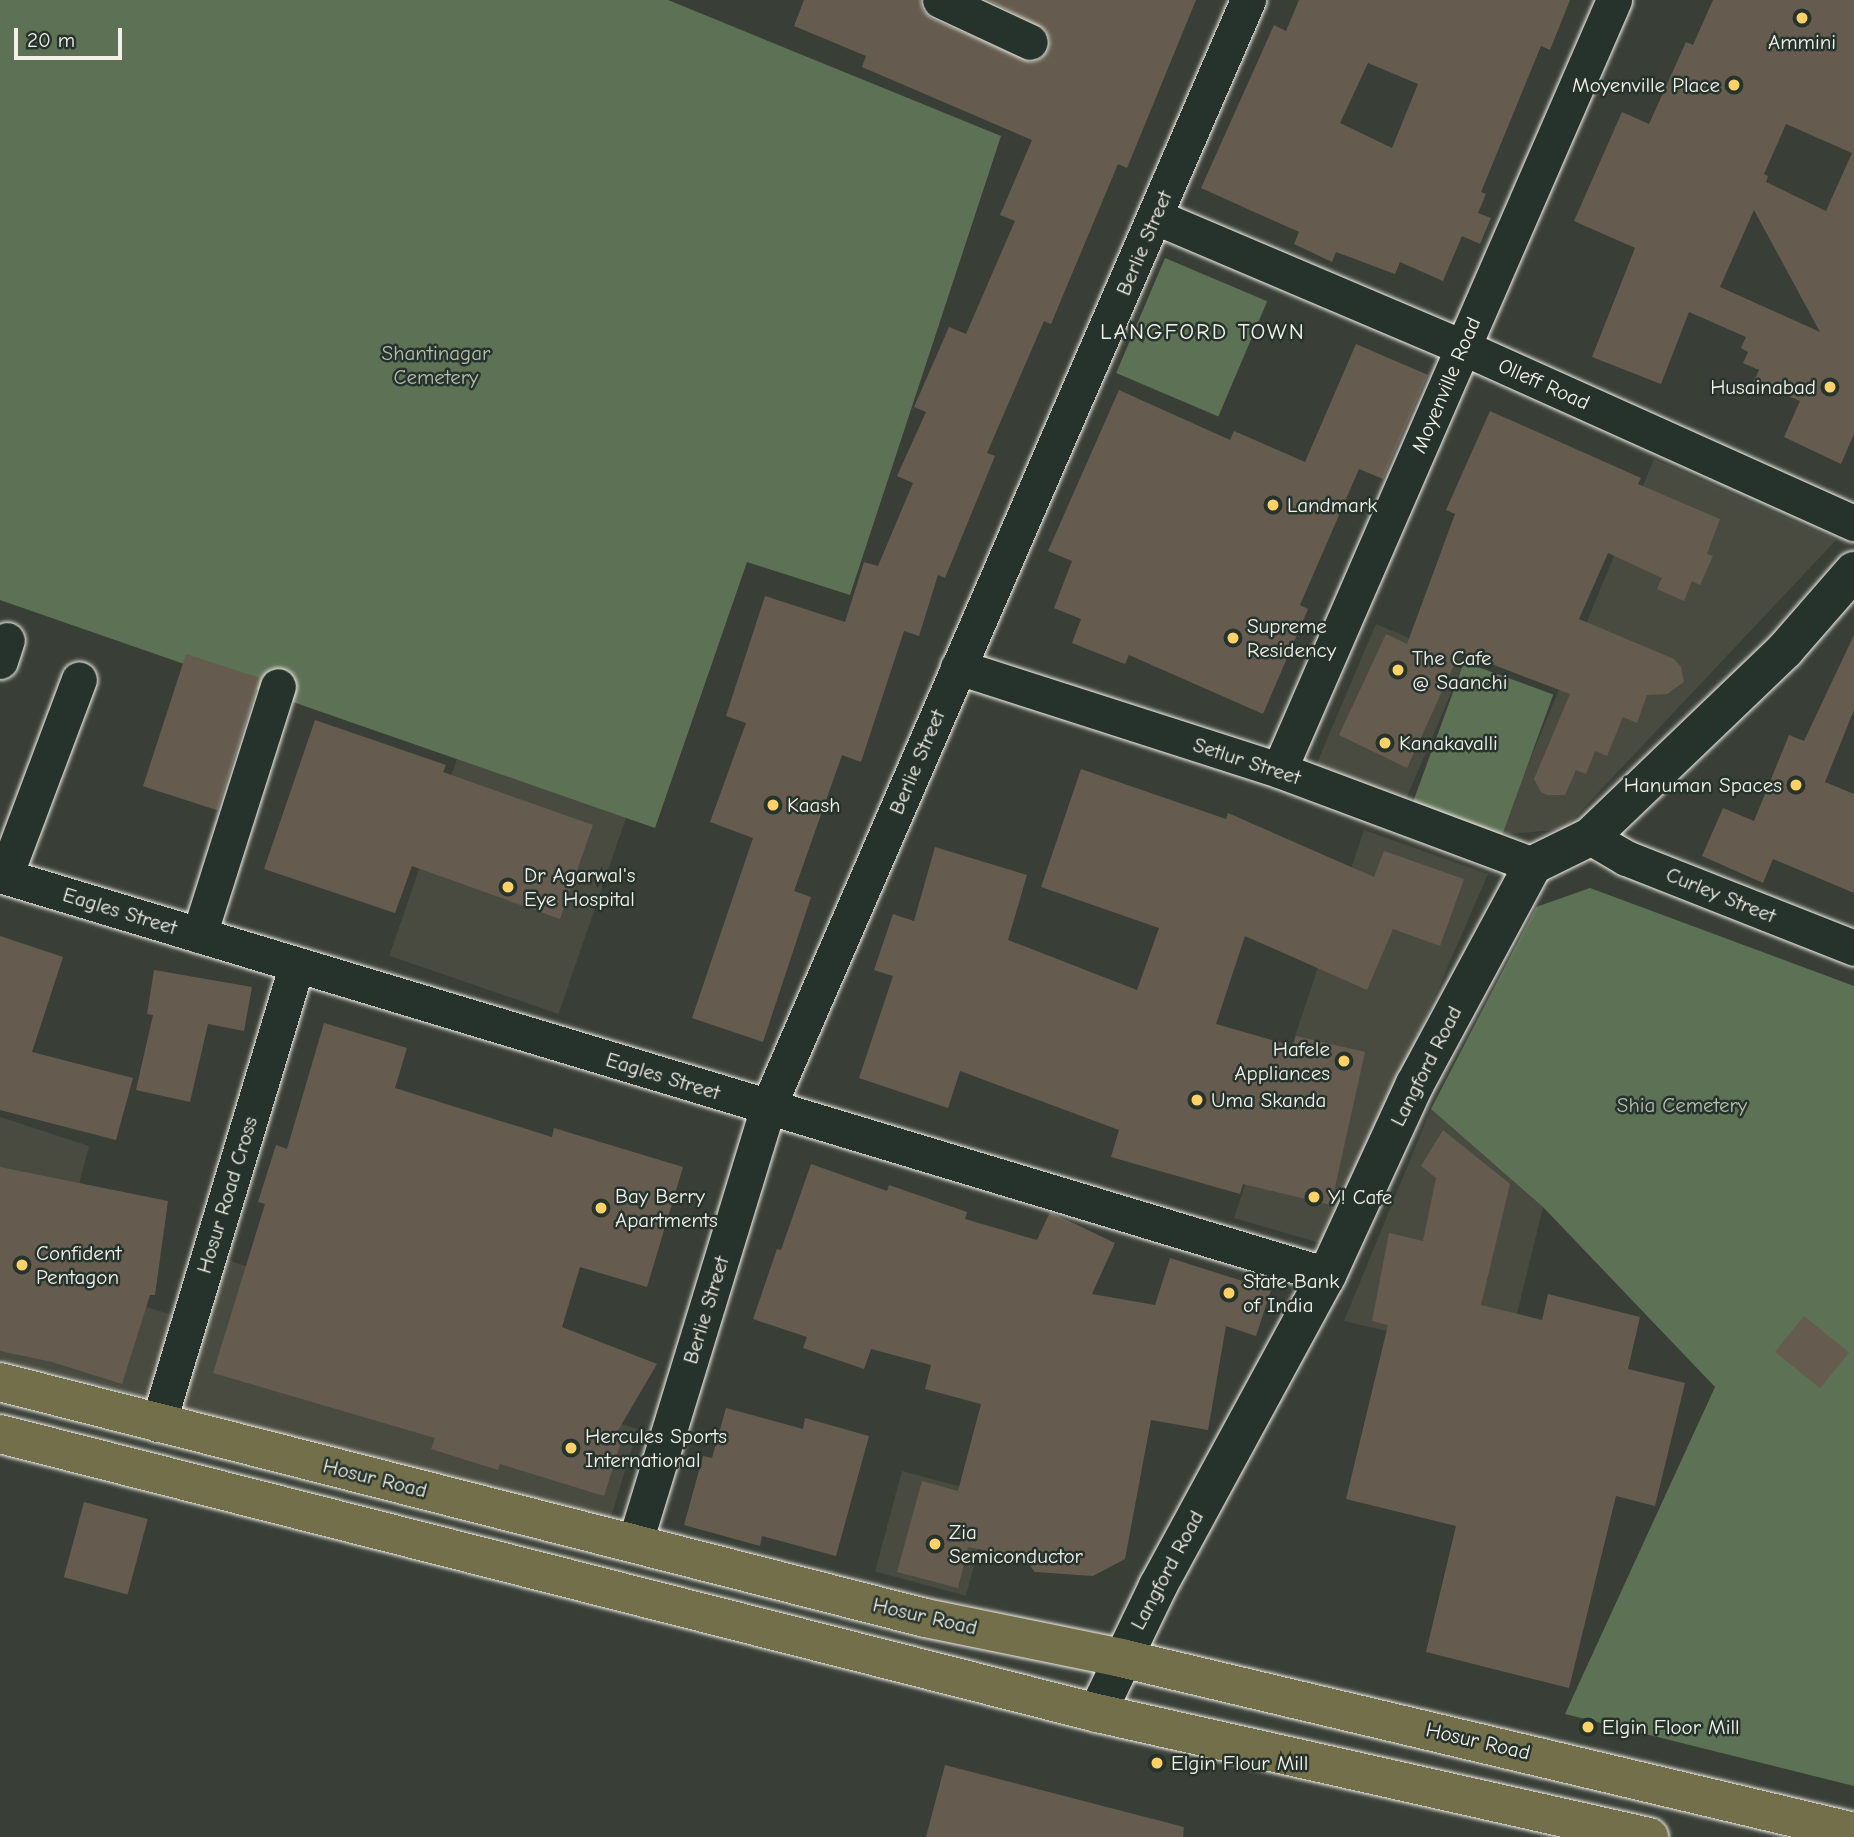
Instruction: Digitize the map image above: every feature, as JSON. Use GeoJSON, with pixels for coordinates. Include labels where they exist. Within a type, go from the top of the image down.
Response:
{"type":"FeatureCollection","features":[{"type":"Feature","properties":{"kind":"main road","name":"Hosur Road"},"geometry":{"type":"LineString","coordinates":[[0,1382],[925,1618],[1121,1658],[1854,1832]]}},
{"type":"Feature","properties":{"kind":"main road"},"geometry":{"type":"LineString","coordinates":[[0,1434],[1097,1713],[1648,1837]]}},
{"type":"Feature","properties":{"kind":"street"},"geometry":{"type":"LineString","coordinates":[[940,0],[1030,42]]}},
{"type":"Feature","properties":{"kind":"street","name":"Berlie Street"},"geometry":{"type":"LineString","coordinates":[[635,1542],[768,1107],[1248,0]]}},
{"type":"Feature","properties":{"kind":"street","name":"Moyenville Road"},"geometry":{"type":"LineString","coordinates":[[1279,770],[1614,0]]}},
{"type":"Feature","properties":{"kind":"street","name":"Olleff Road"},"geometry":{"type":"LineString","coordinates":[[1156,216],[1462,348],[1854,523]]}},
{"type":"Feature","properties":{"kind":"street"},"geometry":{"type":"LineString","coordinates":[[1532,865],[1590,837],[1785,650],[1854,571]]}},
{"type":"Feature","properties":{"kind":"street","name":"Setlur Street"},"geometry":{"type":"LineString","coordinates":[[958,667],[1279,770],[1532,865]]}},
{"type":"Feature","properties":{"kind":"street"},"geometry":{"type":"LineString","coordinates":[[3,875],[79,679]]}},
{"type":"Feature","properties":{"kind":"street"},"geometry":{"type":"LineString","coordinates":[[199,936],[278,686]]}},
{"type":"Feature","properties":{"kind":"street","name":"Curley Street"},"geometry":{"type":"LineString","coordinates":[[1590,837],[1626,858],[1854,948]]}},
{"type":"Feature","properties":{"kind":"street","name":"Langford Road"},"geometry":{"type":"LineString","coordinates":[[1097,1713],[1121,1658],[1326,1275],[1415,1084],[1532,865]]}},
{"type":"Feature","properties":{"kind":"street","name":"Eagles Street"},"geometry":{"type":"LineString","coordinates":[[3,875],[296,966],[1326,1275]]}},
{"type":"Feature","properties":{"kind":"street","name":"Hosur Road Cross"},"geometry":{"type":"LineString","coordinates":[[159,1424],[296,966]]}},
{"type":"Feature","properties":{"kind":"shaded area"},"geometry":{"type":"Polygon","coordinates":[[[1654,459],[1836,540],[1564,829],[1499,835],[1654,459]]]}},
{"type":"Feature","properties":{"kind":"shaded area"},"geometry":{"type":"Polygon","coordinates":[[[1376,624],[1464,662],[1404,804],[1315,767],[1376,624]]]}},
{"type":"Feature","properties":{"kind":"shaded area","name":"Dr Agarwal's Eye Hospital"},"geometry":{"type":"Polygon","coordinates":[[[457,759],[626,817],[559,1014],[389,956],[457,759]]]}},
{"type":"Feature","properties":{"kind":"shaded area"},"geometry":{"type":"Polygon","coordinates":[[[1364,830],[1488,874],[1327,1245],[1234,1218],[1364,830]]]}},
{"type":"Feature","properties":{"kind":"shaded area"},"geometry":{"type":"Polygon","coordinates":[[[1431,1109],[1543,1207],[1506,1359],[1344,1321],[1431,1109]]]}},
{"type":"Feature","properties":{"kind":"shaded area"},"geometry":{"type":"Polygon","coordinates":[[[0,1117],[89,1146],[55,1278],[204,1325],[224,1259],[349,1300],[441,1372],[638,1429],[609,1523],[0,1358],[0,1117]]]}},
{"type":"Feature","properties":{"kind":"shaded area"},"geometry":{"type":"Polygon","coordinates":[[[902,1471],[993,1495],[966,1596],[875,1571],[902,1471]]]}},
{"type":"Feature","properties":{"kind":"green space","name":"Shantinagar Cemetery"},"geometry":{"type":"Polygon","coordinates":[[[0,0],[668,0],[1001,136],[850,595],[747,562],[655,828],[0,600],[0,0]]]}},
{"type":"Feature","properties":{"kind":"green space"},"geometry":{"type":"Polygon","coordinates":[[[1165,258],[1267,301],[1218,416],[1116,373],[1165,258]]]}},
{"type":"Feature","properties":{"kind":"green space"},"geometry":{"type":"Polygon","coordinates":[[[1464,662],[1553,694],[1502,836],[1412,804],[1464,662]]]}},
{"type":"Feature","properties":{"kind":"green space","name":"Shia Cemetery"},"geometry":{"type":"Polygon","coordinates":[[[1590,888],[1854,986],[1854,1786],[1565,1714],[1715,1387],[1543,1207],[1431,1109],[1536,907],[1590,888]]]}},
{"type":"Feature","properties":{"kind":"building"},"geometry":{"type":"Polygon","coordinates":[[[804,0],[920,0],[923,11],[931,18],[1031,62],[1042,58],[1048,50],[1050,40],[1046,30],[988,0],[1196,0],[1127,168],[1118,164],[1051,324],[1044,321],[987,453],[995,456],[945,578],[938,575],[919,636],[904,631],[861,762],[842,755],[794,891],[811,897],[763,1042],[692,1018],[753,838],[710,822],[746,723],[726,716],[765,596],[845,622],[864,562],[878,566],[913,483],[897,476],[926,412],[914,407],[949,327],[966,334],[1015,221],[1000,215],[1032,140],[862,67],[866,56],[794,26],[804,0]]]}},
{"type":"Feature","properties":{"kind":"building"},"geometry":{"type":"Polygon","coordinates":[[[1299,0],[1570,0],[1550,50],[1541,46],[1481,192],[1486,194],[1478,213],[1491,218],[1480,244],[1462,236],[1443,281],[1400,262],[1395,274],[1336,252],[1332,262],[1294,244],[1299,232],[1201,188],[1274,25],[1286,31],[1299,0]],[[1368,63],[1340,123],[1392,148],[1418,84],[1368,63]]]}},
{"type":"Feature","properties":{"kind":"building"},"geometry":{"type":"Polygon","coordinates":[[[1713,0],[1854,0],[1854,434],[1841,464],[1784,437],[1800,401],[1754,381],[1759,370],[1743,363],[1748,352],[1741,348],[1746,337],[1689,312],[1661,384],[1592,357],[1635,248],[1574,221],[1622,112],[1649,124],[1686,42],[1693,45],[1713,0]],[[1786,124],[1764,174],[1768,176],[1766,182],[1826,211],[1852,153],[1786,124]],[[1754,210],[1720,287],[1820,332],[1754,210]]]}},
{"type":"Feature","properties":{"kind":"building"},"geometry":{"type":"Polygon","coordinates":[[[1356,344],[1428,375],[1383,479],[1359,469],[1300,605],[1308,609],[1263,714],[1129,655],[1125,664],[1072,643],[1081,619],[1054,608],[1072,561],[1048,551],[1119,390],[1230,440],[1234,431],[1305,462],[1356,344]]]}},
{"type":"Feature","properties":{"kind":"building"},"geometry":{"type":"Polygon","coordinates":[[[1490,411],[1641,478],[1638,484],[1720,519],[1707,554],[1713,556],[1700,585],[1692,581],[1684,601],[1657,589],[1662,578],[1608,553],[1579,619],[1674,659],[1681,667],[1684,682],[1667,694],[1647,695],[1637,723],[1623,717],[1607,756],[1595,751],[1586,774],[1576,770],[1565,795],[1547,795],[1541,792],[1534,779],[1570,694],[1460,652],[1407,768],[1339,735],[1386,634],[1407,644],[1455,514],[1446,510],[1490,411]]]}},
{"type":"Feature","properties":{"kind":"building"},"geometry":{"type":"Polygon","coordinates":[[[1854,635],[1854,710],[1825,782],[1854,794],[1854,893],[1773,859],[1763,883],[1702,856],[1723,808],[1754,821],[1789,735],[1804,741],[1854,635]]]}},
{"type":"Feature","properties":{"kind":"building"},"geometry":{"type":"Polygon","coordinates":[[[186,654],[260,678],[217,810],[143,786],[186,654]]]}},
{"type":"Feature","properties":{"kind":"building"},"geometry":{"type":"Polygon","coordinates":[[[315,720],[446,765],[443,772],[593,825],[560,919],[412,866],[395,913],[264,869],[315,720]]]}},
{"type":"Feature","properties":{"kind":"building"},"geometry":{"type":"Polygon","coordinates":[[[1081,769],[1226,819],[1228,813],[1374,877],[1384,851],[1464,879],[1440,946],[1393,929],[1367,990],[1245,936],[1216,1024],[1293,1046],[1296,1036],[1365,1052],[1331,1205],[1243,1184],[1240,1194],[1111,1157],[1119,1130],[960,1071],[948,1108],[859,1078],[893,976],[874,970],[893,914],[914,921],[935,847],[1027,875],[1008,940],[1137,990],[1159,928],[1041,887],[1081,769]]]}},
{"type":"Feature","properties":{"kind":"building"},"geometry":{"type":"Polygon","coordinates":[[[0,936],[63,957],[32,1052],[133,1078],[116,1140],[0,1110],[0,936]]]}},
{"type":"Feature","properties":{"kind":"building"},"geometry":{"type":"Polygon","coordinates":[[[154,970],[252,987],[244,1031],[208,1024],[190,1102],[136,1090],[153,1015],[147,1014],[154,970]]]}},
{"type":"Feature","properties":{"kind":"building"},"geometry":{"type":"Polygon","coordinates":[[[324,1023],[407,1048],[395,1088],[552,1137],[554,1128],[683,1167],[647,1287],[580,1267],[562,1327],[657,1364],[613,1439],[621,1442],[604,1496],[500,1464],[498,1470],[431,1449],[435,1438],[213,1373],[265,1204],[258,1202],[276,1145],[287,1149],[324,1023]]]}},
{"type":"Feature","properties":{"kind":"building"},"geometry":{"type":"Polygon","coordinates":[[[1443,1130],[1510,1184],[1481,1305],[1542,1320],[1548,1294],[1640,1317],[1628,1369],[1685,1383],[1655,1506],[1616,1496],[1569,1688],[1426,1652],[1456,1526],[1346,1499],[1388,1325],[1372,1321],[1389,1233],[1423,1241],[1436,1178],[1421,1166],[1443,1130]]]}},
{"type":"Feature","properties":{"kind":"building"},"geometry":{"type":"Polygon","coordinates":[[[811,1164],[887,1191],[889,1185],[967,1212],[965,1219],[1037,1240],[1050,1212],[1115,1243],[1092,1294],[1155,1305],[1170,1258],[1271,1290],[1256,1336],[1226,1326],[1208,1430],[1151,1420],[1125,1559],[1093,1576],[1035,1572],[1024,1558],[968,1547],[958,1588],[897,1572],[922,1481],[958,1491],[981,1404],[925,1389],[931,1365],[871,1349],[864,1369],[803,1348],[807,1337],[753,1319],[811,1164]]]}},
{"type":"Feature","properties":{"kind":"building"},"geometry":{"type":"Polygon","coordinates":[[[0,1167],[168,1201],[155,1295],[150,1295],[122,1384],[52,1362],[0,1351],[0,1167]]]}},
{"type":"Feature","properties":{"kind":"building"},"geometry":{"type":"Polygon","coordinates":[[[1804,1316],[1849,1353],[1820,1388],[1775,1352],[1804,1316]]]}},
{"type":"Feature","properties":{"kind":"building"},"geometry":{"type":"Polygon","coordinates":[[[726,1408],[803,1429],[805,1418],[869,1436],[836,1556],[762,1536],[760,1546],[684,1525],[703,1456],[712,1458],[726,1408]]]}},
{"type":"Feature","properties":{"kind":"building"},"geometry":{"type":"Polygon","coordinates":[[[84,1502],[148,1519],[128,1594],[64,1577],[84,1502]]]}},
{"type":"Feature","properties":{"kind":"building"},"geometry":{"type":"Polygon","coordinates":[[[945,1765],[1184,1827],[1183,1837],[926,1837],[945,1765]]]}},
{"type":"Feature","properties":{"kind":"place","name":"Ammini"},"geometry":{"type":"Point","coordinates":[1802,18]}},
{"type":"Feature","properties":{"kind":"place","name":"Moyenville Place"},"geometry":{"type":"Point","coordinates":[1734,85]}},
{"type":"Feature","properties":{"kind":"place","name":"Husainabad"},"geometry":{"type":"Point","coordinates":[1830,387]}},
{"type":"Feature","properties":{"kind":"place","name":"Landmark"},"geometry":{"type":"Point","coordinates":[1273,505]}},
{"type":"Feature","properties":{"kind":"place","name":"Supreme Residency"},"geometry":{"type":"Point","coordinates":[1233,638]}},
{"type":"Feature","properties":{"kind":"place","name":"The Cafe @ Saanchi"},"geometry":{"type":"Point","coordinates":[1398,670]}},
{"type":"Feature","properties":{"kind":"place","name":"Kanakavalli"},"geometry":{"type":"Point","coordinates":[1385,743]}},
{"type":"Feature","properties":{"kind":"place","name":"Hanuman Spaces"},"geometry":{"type":"Point","coordinates":[1796,785]}},
{"type":"Feature","properties":{"kind":"place","name":"Kaash"},"geometry":{"type":"Point","coordinates":[773,805]}},
{"type":"Feature","properties":{"kind":"place","name":"Dr Agarwal's Eye Hospital"},"geometry":{"type":"Point","coordinates":[508,887]}},
{"type":"Feature","properties":{"kind":"place","name":"Hafele Appliances"},"geometry":{"type":"Point","coordinates":[1344,1061]}},
{"type":"Feature","properties":{"kind":"place","name":"Uma Skanda"},"geometry":{"type":"Point","coordinates":[1197,1100]}},
{"type":"Feature","properties":{"kind":"place","name":"Y! Cafe"},"geometry":{"type":"Point","coordinates":[1314,1197]}},
{"type":"Feature","properties":{"kind":"place","name":"Bay Berry Apartments"},"geometry":{"type":"Point","coordinates":[601,1208]}},
{"type":"Feature","properties":{"kind":"place","name":"Confident Pentagon"},"geometry":{"type":"Point","coordinates":[22,1265]}},
{"type":"Feature","properties":{"kind":"place","name":"State Bank of India"},"geometry":{"type":"Point","coordinates":[1229,1293]}},
{"type":"Feature","properties":{"kind":"place","name":"Hercules Sports International"},"geometry":{"type":"Point","coordinates":[571,1448]}},
{"type":"Feature","properties":{"kind":"place","name":"Zia Semiconductor"},"geometry":{"type":"Point","coordinates":[935,1544]}},
{"type":"Feature","properties":{"kind":"place","name":"Elgin Floor Mill"},"geometry":{"type":"Point","coordinates":[1588,1727]}},
{"type":"Feature","properties":{"kind":"place","name":"Elgin Flour Mill"},"geometry":{"type":"Point","coordinates":[1157,1763]}},
{"type":"Feature","properties":{"kind":"district","name":"LANGFORD TOWN"},"geometry":{"type":"Point","coordinates":[1203,332]}}]}
